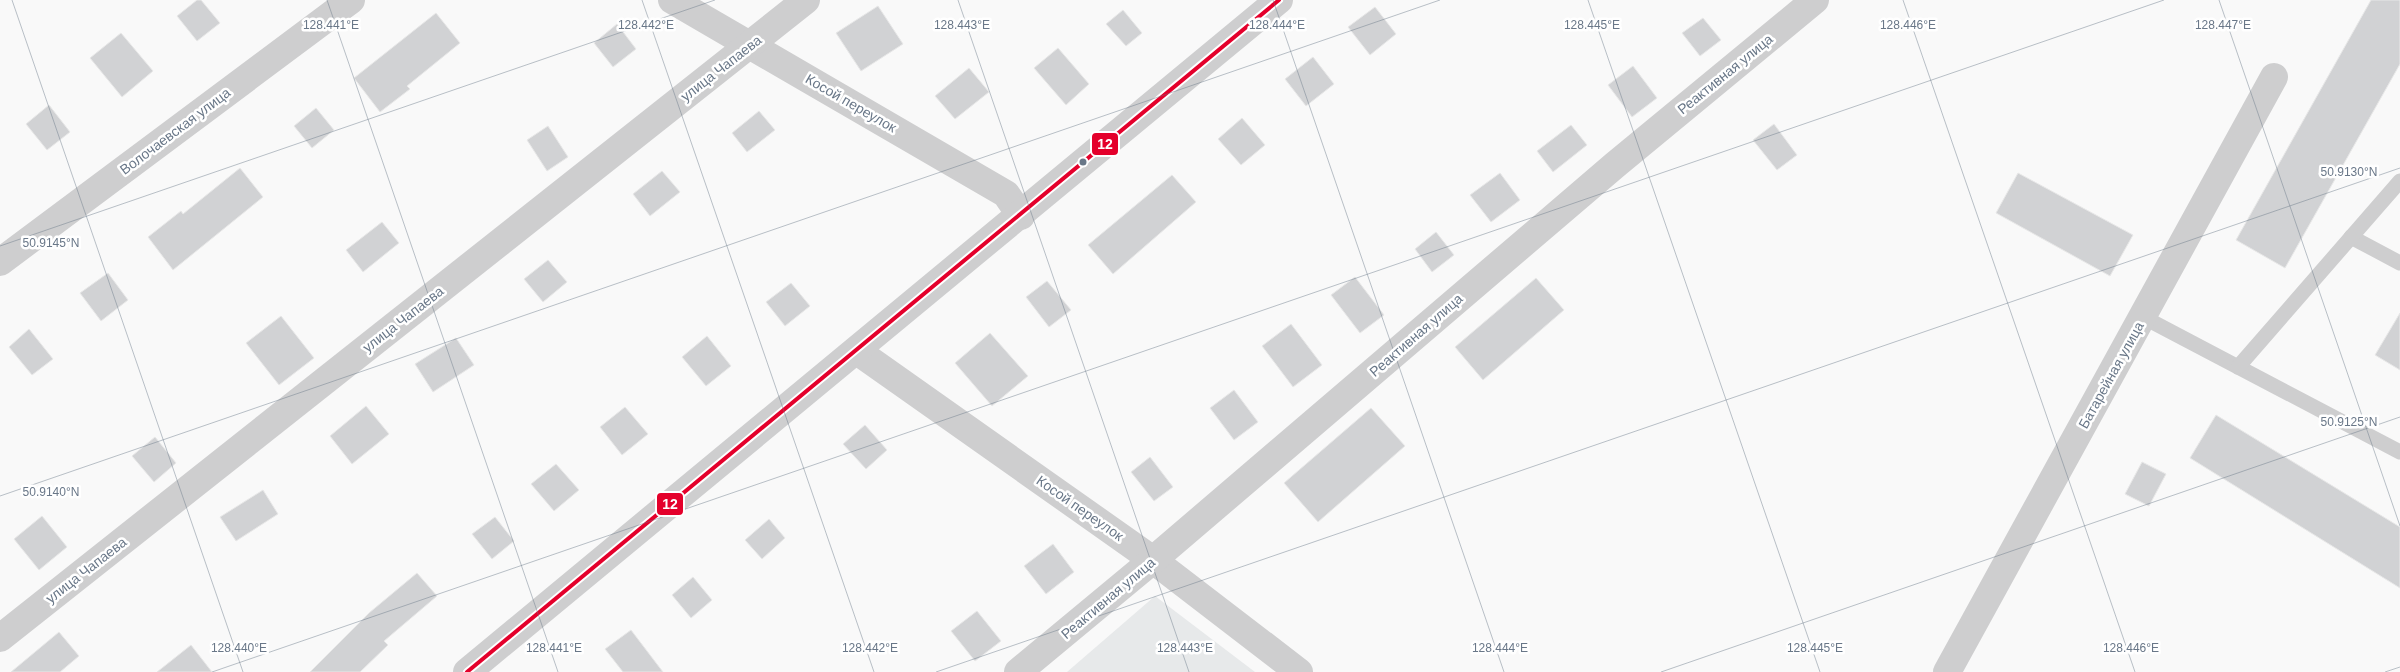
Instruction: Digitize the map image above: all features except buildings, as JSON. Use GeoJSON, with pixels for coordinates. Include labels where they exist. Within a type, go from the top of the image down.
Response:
{"type":"FeatureCollection","features":[{"type":"Feature","properties":{"kind":"street","name":"Волочаевская улица"},"geometry":{"type":"LineString","coordinates":[[0,262],[351,0]]}},
{"type":"Feature","properties":{"kind":"street","name":"Косой переулок"},"geometry":{"type":"LineString","coordinates":[[672,0],[1006,194],[1021,216]]}},
{"type":"Feature","properties":{"kind":"street","name":"улица Чапаева"},"geometry":{"type":"LineString","coordinates":[[0,638],[806,0]]}},
{"type":"Feature","properties":{"kind":"street"},"geometry":{"type":"LineString","coordinates":[[467,672],[1021,216],[1279,0]]}},
{"type":"Feature","properties":{"kind":"street","name":"Реактивная улица"},"geometry":{"type":"LineString","coordinates":[[1018,672],[1153,560],[1615,165],[1815,0]]}},
{"type":"Feature","properties":{"kind":"street","name":"Батарейная улица"},"geometry":{"type":"LineString","coordinates":[[1947,672],[2274,77]]}},
{"type":"Feature","properties":{"kind":"street","name":"Косой переулок"},"geometry":{"type":"LineString","coordinates":[[856,351],[1153,560],[1299,672]]}},
{"type":"Feature","properties":{"kind":"lane"},"geometry":{"type":"LineString","coordinates":[[2238,366],[2400,181]]}},
{"type":"Feature","properties":{"kind":"lane"},"geometry":{"type":"LineString","coordinates":[[2351,237],[2400,263]]}},
{"type":"Feature","properties":{"kind":"lane"},"geometry":{"type":"LineString","coordinates":[[2143,317],[2400,452]]}},
{"type":"Feature","properties":{"kind":"shaded area"},"geometry":{"type":"Polygon","coordinates":[[[1155,596],[1255,672],[1067,672],[1155,596]]]}},
{"type":"Feature","properties":{"kind":"transit line","name":"12"},"geometry":{"type":"LineString","coordinates":[[467,672],[1279,0]]}}]}
